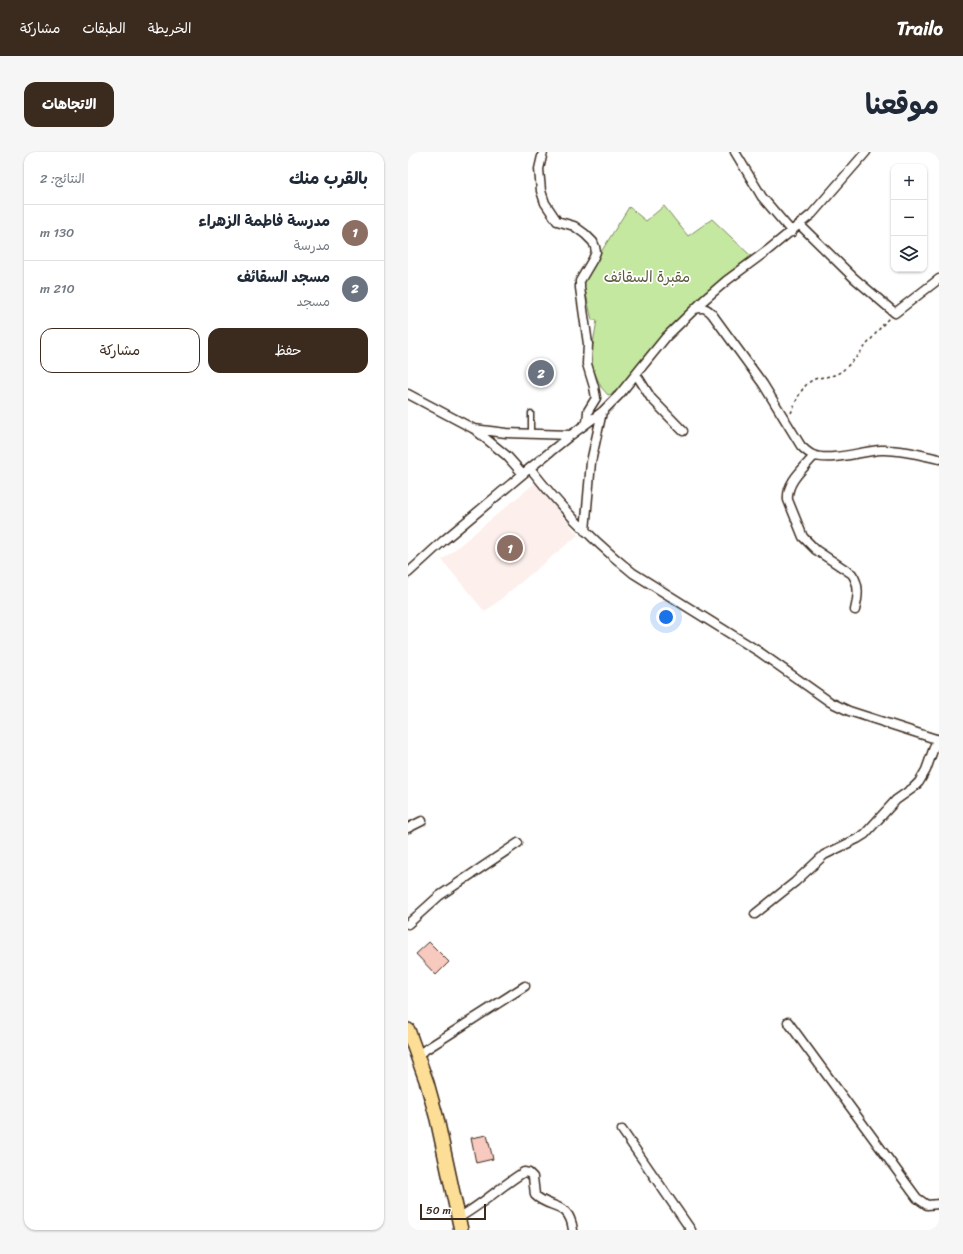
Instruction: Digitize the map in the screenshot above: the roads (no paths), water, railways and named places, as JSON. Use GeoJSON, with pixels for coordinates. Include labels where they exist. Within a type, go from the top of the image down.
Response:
{"type":"FeatureCollection","features":[{"type":"Feature","properties":{"kind":"main road"},"geometry":{"type":"LineString","coordinates":[[408,1030],[437,1119],[460,1224]]}},
{"type":"Feature","properties":{"kind":"street"},"geometry":{"type":"LineString","coordinates":[[543,152],[539,169],[541,191],[545,203],[557,221],[574,226],[585,234],[593,242],[596,252],[580,281],[588,344],[587,364],[596,398],[588,411],[587,423]]}},
{"type":"Feature","properties":{"kind":"street"},"geometry":{"type":"LineString","coordinates":[[735,152],[762,197],[792,232]]}},
{"type":"Feature","properties":{"kind":"street"},"geometry":{"type":"LineString","coordinates":[[408,573],[443,541],[530,468],[602,412],[619,395],[666,337],[722,284],[792,232],[821,206],[866,152]]}},
{"type":"Feature","properties":{"kind":"street"},"geometry":{"type":"LineString","coordinates":[[800,225],[854,278],[895,313],[939,279]]}},
{"type":"Feature","properties":{"kind":"street"},"geometry":{"type":"LineString","coordinates":[[695,309],[703,307],[712,314],[763,384],[801,446],[807,452],[814,456],[830,457],[882,450],[907,452],[939,459]]}},
{"type":"Feature","properties":{"kind":"street"},"geometry":{"type":"LineString","coordinates":[[636,374],[651,398],[683,431]]}},
{"type":"Feature","properties":{"kind":"street"},"geometry":{"type":"LineString","coordinates":[[408,394],[474,429],[503,452],[523,474]]}},
{"type":"Feature","properties":{"kind":"street"},"geometry":{"type":"LineString","coordinates":[[585,531],[590,462],[602,412]]}},
{"type":"Feature","properties":{"kind":"street"},"geometry":{"type":"LineString","coordinates":[[474,429],[531,434],[571,435]]}},
{"type":"Feature","properties":{"kind":"street"},"geometry":{"type":"LineString","coordinates":[[814,456],[790,485],[787,493],[788,500],[803,537],[816,550],[852,574],[856,579],[858,588],[855,610]]}},
{"type":"Feature","properties":{"kind":"street"},"geometry":{"type":"LineString","coordinates":[[530,468],[558,503],[585,531],[614,558],[633,573],[758,651],[830,702],[850,711],[938,740],[926,770],[918,782],[913,788],[896,800],[865,834],[824,855],[795,882],[755,914]]}},
{"type":"Feature","properties":{"kind":"street"},"geometry":{"type":"LineString","coordinates":[[408,828],[422,821]]}},
{"type":"Feature","properties":{"kind":"street"},"geometry":{"type":"LineString","coordinates":[[408,924],[439,896],[518,843]]}},
{"type":"Feature","properties":{"kind":"street"},"geometry":{"type":"LineString","coordinates":[[417,1055],[525,986]]}},
{"type":"Feature","properties":{"kind":"street"},"geometry":{"type":"LineString","coordinates":[[788,1022],[917,1198],[927,1205],[939,1204]]}},
{"type":"Feature","properties":{"kind":"street"},"geometry":{"type":"LineString","coordinates":[[622,1130],[691,1230]]}},
{"type":"Feature","properties":{"kind":"street"},"geometry":{"type":"LineString","coordinates":[[460,1224],[470,1211],[524,1172],[529,1173],[533,1178],[535,1195],[566,1212],[572,1221],[573,1230]]}},
{"type":"Feature","properties":{"kind":"lane"},"geometry":{"type":"LineString","coordinates":[[531,413],[531,434]]}},
{"type":"Feature","properties":{"kind":"place","name":"مسجد السقائف"},"geometry":{"type":"Point","coordinates":[541,373]}},
{"type":"Feature","properties":{"kind":"place","name":"مدرسة فاطمة الزهراء"},"geometry":{"type":"Point","coordinates":[510,548]}},
{"type":"Feature","properties":{"kind":"park label","name":"مقبرة السقائف"},"geometry":{"type":"Point","coordinates":[647,277]}}]}
